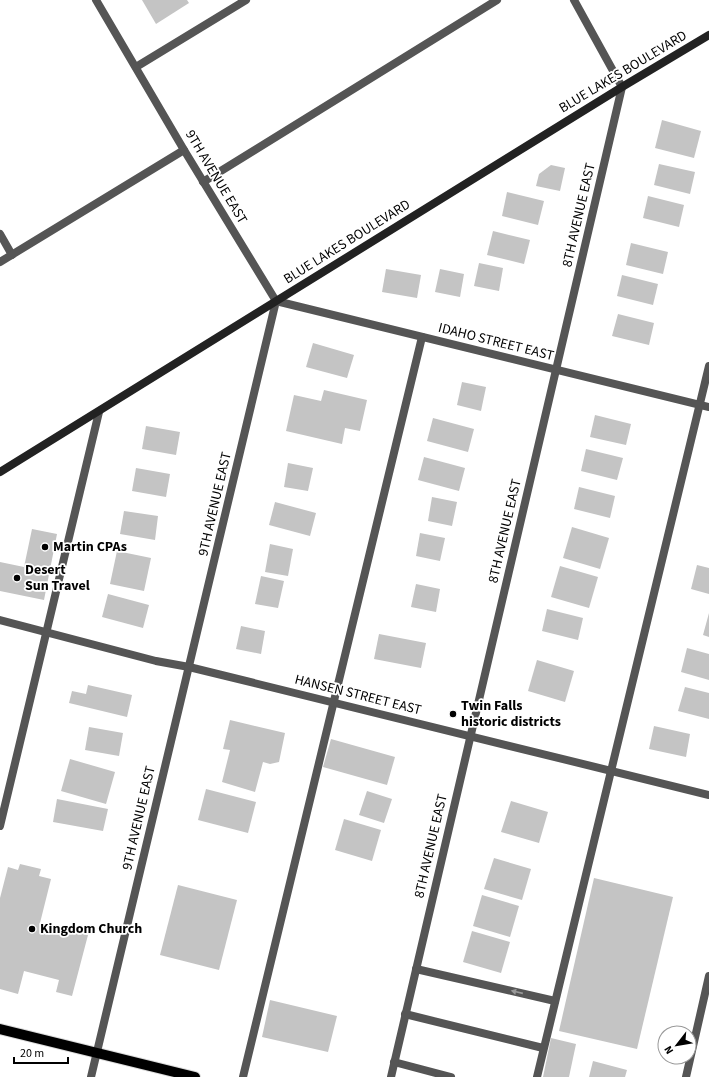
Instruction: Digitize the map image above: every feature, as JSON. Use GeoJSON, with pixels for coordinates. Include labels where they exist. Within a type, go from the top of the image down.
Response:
{"type":"FeatureCollection","features":[{"type":"Feature","properties":{"kind":"main road","name":"BLUE LAKES BOULEVARD"},"geometry":{"type":"LineString","coordinates":[[0,472],[622,87],[709,35]]}},
{"type":"Feature","properties":{"kind":"main road"},"geometry":{"type":"LineString","coordinates":[[0,1029],[195,1077]]}},
{"type":"Feature","properties":{"kind":"street","name":"9TH AVENUE EAST"},"geometry":{"type":"LineString","coordinates":[[91,1077],[276,301],[203,182],[96,0]]}},
{"type":"Feature","properties":{"kind":"street"},"geometry":{"type":"LineString","coordinates":[[136,67],[246,0]]}},
{"type":"Feature","properties":{"kind":"street"},"geometry":{"type":"LineString","coordinates":[[203,182],[497,0]]}},
{"type":"Feature","properties":{"kind":"street"},"geometry":{"type":"LineString","coordinates":[[574,0],[622,87]]}},
{"type":"Feature","properties":{"kind":"street","name":"8TH AVENUE EAST"},"geometry":{"type":"LineString","coordinates":[[391,1077],[622,87]]}},
{"type":"Feature","properties":{"kind":"street"},"geometry":{"type":"LineString","coordinates":[[0,262],[184,150]]}},
{"type":"Feature","properties":{"kind":"street"},"geometry":{"type":"LineString","coordinates":[[0,234],[12,255]]}},
{"type":"Feature","properties":{"kind":"street","name":"IDAHO STREET EAST"},"geometry":{"type":"LineString","coordinates":[[276,301],[709,407]]}},
{"type":"Feature","properties":{"kind":"street"},"geometry":{"type":"LineString","coordinates":[[243,1077],[422,337]]}},
{"type":"Feature","properties":{"kind":"street"},"geometry":{"type":"LineString","coordinates":[[536,1077],[709,366]]}},
{"type":"Feature","properties":{"kind":"street"},"geometry":{"type":"LineString","coordinates":[[0,826],[99,412]]}},
{"type":"Feature","properties":{"kind":"street","name":"HANSEN STREET EAST"},"geometry":{"type":"LineString","coordinates":[[0,620],[156,660],[334,702],[709,795]]}},
{"type":"Feature","properties":{"kind":"street"},"geometry":{"type":"LineString","coordinates":[[416,969],[555,1001]]}},
{"type":"Feature","properties":{"kind":"street"},"geometry":{"type":"LineString","coordinates":[[686,1077],[709,976]]}},
{"type":"Feature","properties":{"kind":"street"},"geometry":{"type":"LineString","coordinates":[[405,1014],[544,1048]]}},
{"type":"Feature","properties":{"kind":"street"},"geometry":{"type":"LineString","coordinates":[[394,1062],[451,1077]]}},
{"type":"Feature","properties":{"kind":"building"},"geometry":{"type":"Polygon","coordinates":[[[142,0],[187,0],[189,3],[156,24],[142,0]]]}},
{"type":"Feature","properties":{"kind":"building"},"geometry":{"type":"Polygon","coordinates":[[[662,120],[701,131],[694,158],[655,148],[662,120]]]}},
{"type":"Feature","properties":{"kind":"building"},"geometry":{"type":"Polygon","coordinates":[[[659,164],[695,172],[690,194],[654,185],[659,164]]]}},
{"type":"Feature","properties":{"kind":"building"},"geometry":{"type":"Polygon","coordinates":[[[551,165],[565,168],[560,191],[536,186],[539,174],[551,165]]]}},
{"type":"Feature","properties":{"kind":"building"},"geometry":{"type":"Polygon","coordinates":[[[507,192],[544,201],[538,225],[502,216],[507,192]]]}},
{"type":"Feature","properties":{"kind":"building"},"geometry":{"type":"Polygon","coordinates":[[[648,196],[684,205],[679,227],[643,218],[648,196]]]}},
{"type":"Feature","properties":{"kind":"building"},"geometry":{"type":"Polygon","coordinates":[[[493,231],[530,240],[524,264],[487,255],[493,231]]]}},
{"type":"Feature","properties":{"kind":"building"},"geometry":{"type":"Polygon","coordinates":[[[631,243],[668,252],[663,274],[626,265],[631,243]]]}},
{"type":"Feature","properties":{"kind":"building"},"geometry":{"type":"Polygon","coordinates":[[[479,263],[503,268],[499,291],[474,286],[479,263]]]}},
{"type":"Feature","properties":{"kind":"building"},"geometry":{"type":"Polygon","coordinates":[[[386,269],[421,275],[417,298],[382,292],[386,269]]]}},
{"type":"Feature","properties":{"kind":"building"},"geometry":{"type":"Polygon","coordinates":[[[440,269],[464,274],[460,297],[435,292],[440,269]]]}},
{"type":"Feature","properties":{"kind":"building"},"geometry":{"type":"Polygon","coordinates":[[[622,275],[658,284],[653,305],[617,296],[622,275]]]}},
{"type":"Feature","properties":{"kind":"building"},"geometry":{"type":"Polygon","coordinates":[[[618,314],[654,323],[649,345],[612,336],[618,314]]]}},
{"type":"Feature","properties":{"kind":"building"},"geometry":{"type":"Polygon","coordinates":[[[313,343],[354,355],[347,378],[306,367],[313,343]]]}},
{"type":"Feature","properties":{"kind":"building"},"geometry":{"type":"Polygon","coordinates":[[[462,382],[486,387],[481,411],[457,405],[462,382]]]}},
{"type":"Feature","properties":{"kind":"building"},"geometry":{"type":"Polygon","coordinates":[[[324,390],[367,400],[360,431],[345,428],[342,444],[286,431],[294,395],[321,401],[324,390]]]}},
{"type":"Feature","properties":{"kind":"building"},"geometry":{"type":"Polygon","coordinates":[[[595,415],[631,424],[626,445],[590,437],[595,415]]]}},
{"type":"Feature","properties":{"kind":"building"},"geometry":{"type":"Polygon","coordinates":[[[433,418],[474,429],[468,452],[427,441],[433,418]]]}},
{"type":"Feature","properties":{"kind":"building"},"geometry":{"type":"Polygon","coordinates":[[[146,426],[180,432],[176,455],[142,449],[146,426]]]}},
{"type":"Feature","properties":{"kind":"building"},"geometry":{"type":"Polygon","coordinates":[[[586,449],[623,458],[617,480],[581,471],[586,449]]]}},
{"type":"Feature","properties":{"kind":"building"},"geometry":{"type":"Polygon","coordinates":[[[424,457],[465,468],[459,491],[418,480],[424,457]]]}},
{"type":"Feature","properties":{"kind":"building"},"geometry":{"type":"Polygon","coordinates":[[[288,463],[313,468],[308,491],[284,487],[288,463]]]}},
{"type":"Feature","properties":{"kind":"building"},"geometry":{"type":"Polygon","coordinates":[[[136,468],[170,474],[166,497],[132,491],[136,468]]]}},
{"type":"Feature","properties":{"kind":"building"},"geometry":{"type":"Polygon","coordinates":[[[579,487],[615,496],[610,518],[574,509],[579,487]]]}},
{"type":"Feature","properties":{"kind":"building"},"geometry":{"type":"Polygon","coordinates":[[[432,497],[457,502],[452,526],[428,521],[432,497]]]}},
{"type":"Feature","properties":{"kind":"building"},"geometry":{"type":"Polygon","coordinates":[[[275,502],[316,513],[310,536],[269,525],[275,502]]]}},
{"type":"Feature","properties":{"kind":"building"},"geometry":{"type":"Polygon","coordinates":[[[124,511],[158,516],[155,540],[120,534],[124,511]]]}},
{"type":"Feature","properties":{"kind":"building"},"geometry":{"type":"Polygon","coordinates":[[[572,527],[609,538],[600,569],[563,558],[572,527]]]}},
{"type":"Feature","properties":{"kind":"building"},"geometry":{"type":"Polygon","coordinates":[[[32,529],[57,534],[44,600],[0,591],[0,562],[24,567],[32,529]]]}},
{"type":"Feature","properties":{"kind":"building"},"geometry":{"type":"Polygon","coordinates":[[[420,533],[445,538],[440,561],[416,556],[420,533]]]}},
{"type":"Feature","properties":{"kind":"building"},"geometry":{"type":"Polygon","coordinates":[[[270,544],[293,549],[288,576],[265,572],[270,544]]]}},
{"type":"Feature","properties":{"kind":"building"},"geometry":{"type":"Polygon","coordinates":[[[117,551],[151,558],[144,591],[110,584],[117,551]]]}},
{"type":"Feature","properties":{"kind":"building"},"geometry":{"type":"Polygon","coordinates":[[[697,565],[709,568],[709,594],[691,589],[697,565]]]}},
{"type":"Feature","properties":{"kind":"building"},"geometry":{"type":"Polygon","coordinates":[[[560,566],[598,577],[589,608],[551,597],[560,566]]]}},
{"type":"Feature","properties":{"kind":"building"},"geometry":{"type":"Polygon","coordinates":[[[261,576],[284,581],[278,608],[255,604],[261,576]]]}},
{"type":"Feature","properties":{"kind":"building"},"geometry":{"type":"Polygon","coordinates":[[[416,584],[440,589],[436,612],[411,607],[416,584]]]}},
{"type":"Feature","properties":{"kind":"building"},"geometry":{"type":"Polygon","coordinates":[[[108,594],[149,605],[143,628],[102,617],[108,594]]]}},
{"type":"Feature","properties":{"kind":"building"},"geometry":{"type":"Polygon","coordinates":[[[547,609],[583,618],[578,640],[542,631],[547,609]]]}},
{"type":"Feature","properties":{"kind":"building"},"geometry":{"type":"Polygon","coordinates":[[[709,613],[709,637],[703,635],[709,613]]]}},
{"type":"Feature","properties":{"kind":"building"},"geometry":{"type":"Polygon","coordinates":[[[241,626],[265,631],[261,654],[236,649],[241,626]]]}},
{"type":"Feature","properties":{"kind":"building"},"geometry":{"type":"Polygon","coordinates":[[[379,634],[426,643],[421,668],[374,659],[379,634]]]}},
{"type":"Feature","properties":{"kind":"building"},"geometry":{"type":"Polygon","coordinates":[[[687,648],[709,654],[709,680],[681,672],[687,648]]]}},
{"type":"Feature","properties":{"kind":"building"},"geometry":{"type":"Polygon","coordinates":[[[537,660],[574,671],[565,702],[528,691],[537,660]]]}},
{"type":"Feature","properties":{"kind":"building"},"geometry":{"type":"Polygon","coordinates":[[[88,685],[132,695],[127,717],[69,703],[72,691],[86,694],[88,685]]]}},
{"type":"Feature","properties":{"kind":"building"},"geometry":{"type":"Polygon","coordinates":[[[685,687],[709,693],[709,719],[678,711],[685,687]]]}},
{"type":"Feature","properties":{"kind":"building"},"geometry":{"type":"Polygon","coordinates":[[[230,720],[285,733],[279,762],[270,764],[263,762],[255,792],[222,782],[230,750],[223,749],[230,720]]]}},
{"type":"Feature","properties":{"kind":"building"},"geometry":{"type":"Polygon","coordinates":[[[654,726],[690,734],[686,757],[649,749],[654,726]]]}},
{"type":"Feature","properties":{"kind":"building"},"geometry":{"type":"Polygon","coordinates":[[[89,727],[123,733],[119,756],[85,750],[89,727]]]}},
{"type":"Feature","properties":{"kind":"building"},"geometry":{"type":"Polygon","coordinates":[[[331,739],[395,757],[387,785],[323,767],[331,739]]]}},
{"type":"Feature","properties":{"kind":"building"},"geometry":{"type":"Polygon","coordinates":[[[70,759],[115,772],[106,804],[61,791],[70,759]]]}},
{"type":"Feature","properties":{"kind":"building"},"geometry":{"type":"Polygon","coordinates":[[[206,789],[256,802],[248,833],[198,820],[206,789]]]}},
{"type":"Feature","properties":{"kind":"building"},"geometry":{"type":"Polygon","coordinates":[[[367,791],[392,799],[384,823],[359,815],[367,791]]]}},
{"type":"Feature","properties":{"kind":"building"},"geometry":{"type":"Polygon","coordinates":[[[57,799],[108,809],[103,831],[53,822],[57,799]]]}},
{"type":"Feature","properties":{"kind":"building"},"geometry":{"type":"Polygon","coordinates":[[[511,801],[548,812],[539,843],[501,832],[511,801]]]}},
{"type":"Feature","properties":{"kind":"building"},"geometry":{"type":"Polygon","coordinates":[[[344,819],[381,830],[372,861],[335,850],[344,819]]]}},
{"type":"Feature","properties":{"kind":"building"},"geometry":{"type":"Polygon","coordinates":[[[494,858],[531,869],[522,900],[484,889],[494,858]]]}},
{"type":"Feature","properties":{"kind":"building","name":"Kingdom Church"},"geometry":{"type":"Polygon","coordinates":[[[20,864],[41,869],[39,876],[51,879],[40,923],[88,935],[72,996],[56,992],[59,980],[24,971],[18,994],[0,989],[0,898],[8,867],[18,870],[20,864]]]}},
{"type":"Feature","properties":{"kind":"building"},"geometry":{"type":"Polygon","coordinates":[[[594,878],[673,897],[637,1049],[559,1031],[594,878]]]}},
{"type":"Feature","properties":{"kind":"building"},"geometry":{"type":"Polygon","coordinates":[[[178,885],[237,900],[219,970],[160,955],[178,885]]]}},
{"type":"Feature","properties":{"kind":"building"},"geometry":{"type":"Polygon","coordinates":[[[482,895],[519,906],[510,937],[473,926],[482,895]]]}},
{"type":"Feature","properties":{"kind":"building"},"geometry":{"type":"Polygon","coordinates":[[[472,931],[510,942],[501,973],[463,962],[472,931]]]}},
{"type":"Feature","properties":{"kind":"building"},"geometry":{"type":"Polygon","coordinates":[[[270,1000],[337,1016],[328,1052],[262,1037],[270,1000]]]}},
{"type":"Feature","properties":{"kind":"building"},"geometry":{"type":"Polygon","coordinates":[[[551,1038],[576,1044],[569,1077],[543,1077],[551,1038]]]}},
{"type":"Feature","properties":{"kind":"building"},"geometry":{"type":"Polygon","coordinates":[[[593,1061],[627,1070],[625,1077],[589,1077],[593,1061]]]}},
{"type":"Feature","properties":{"kind":"place","name":"Martin CPAs"},"geometry":{"type":"Point","coordinates":[45,547]}},
{"type":"Feature","properties":{"kind":"place","name":"Desert Sun Travel"},"geometry":{"type":"Point","coordinates":[17,578]}},
{"type":"Feature","properties":{"kind":"place","name":"Twin Falls historic districts"},"geometry":{"type":"Point","coordinates":[453,714]}},
{"type":"Feature","properties":{"kind":"place","name":"Kingdom Church"},"geometry":{"type":"Point","coordinates":[32,929]}}]}
